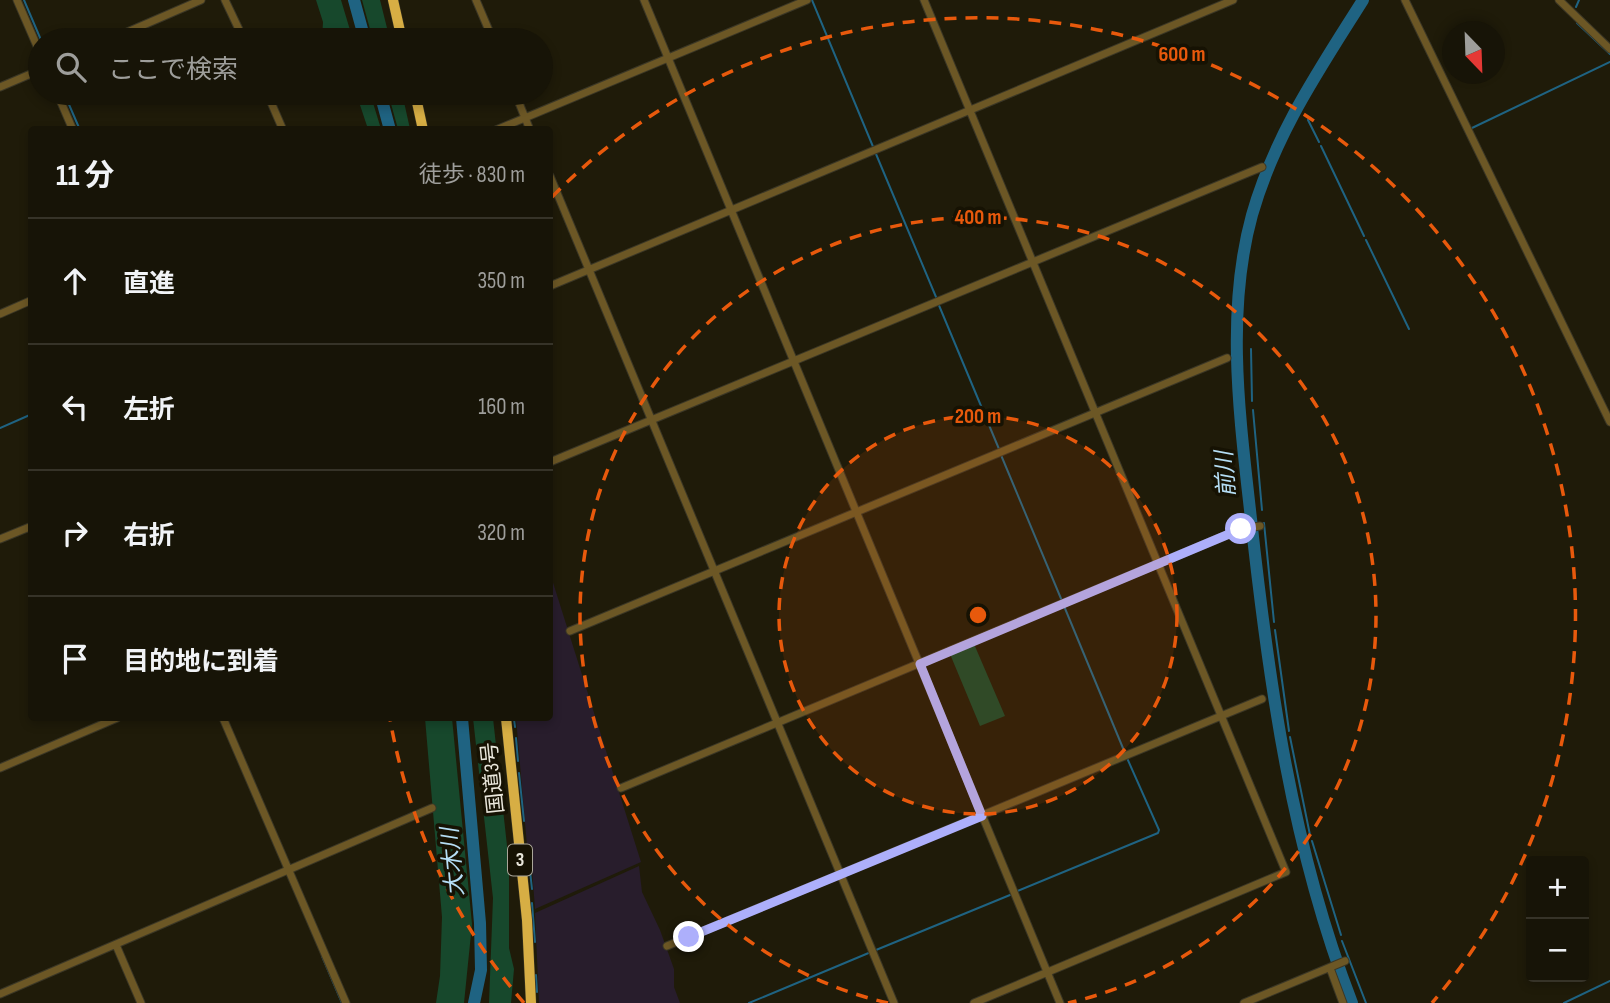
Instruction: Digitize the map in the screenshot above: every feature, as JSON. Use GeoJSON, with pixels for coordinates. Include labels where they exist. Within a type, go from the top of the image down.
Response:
{"type":"FeatureCollection","features":[{"type":"Feature","properties":{"kind":"highway"},"geometry":{"type":"LineString","coordinates":[[393,0],[399,28]]}},
{"type":"Feature","properties":{"kind":"highway"},"geometry":{"type":"LineString","coordinates":[[418,105],[422,126]]}},
{"type":"Feature","properties":{"kind":"highway","name":"国道3号"},"geometry":{"type":"LineString","coordinates":[[506,721],[527,920],[531,1003]]}},
{"type":"Feature","properties":{"kind":"street"},"geometry":{"type":"LineString","coordinates":[[18,0],[30,28]]}},
{"type":"Feature","properties":{"kind":"street"},"geometry":{"type":"LineString","coordinates":[[137,28],[201,0]]}},
{"type":"Feature","properties":{"kind":"street"},"geometry":{"type":"LineString","coordinates":[[225,0],[238,28]]}},
{"type":"Feature","properties":{"kind":"street"},"geometry":{"type":"LineString","coordinates":[[476,0],[488,28]]}},
{"type":"Feature","properties":{"kind":"street"},"geometry":{"type":"LineString","coordinates":[[644,0],[1060,1003]]}},
{"type":"Feature","properties":{"kind":"street"},"geometry":{"type":"LineString","coordinates":[[924,0],[1286,872],[974,1003]]}},
{"type":"Feature","properties":{"kind":"street"},"geometry":{"type":"LineString","coordinates":[[553,285],[1233,0]]}},
{"type":"Feature","properties":{"kind":"street"},"geometry":{"type":"LineString","coordinates":[[1405,0],[1610,422]]}},
{"type":"Feature","properties":{"kind":"street"},"geometry":{"type":"LineString","coordinates":[[1559,0],[1610,49]]}},
{"type":"Feature","properties":{"kind":"street"},"geometry":{"type":"LineString","coordinates":[[506,126],[806,1]]}},
{"type":"Feature","properties":{"kind":"street"},"geometry":{"type":"LineString","coordinates":[[0,87],[28,75]]}},
{"type":"Feature","properties":{"kind":"street"},"geometry":{"type":"LineString","coordinates":[[62,105],[71,126]]}},
{"type":"Feature","properties":{"kind":"street"},"geometry":{"type":"LineString","coordinates":[[272,105],[281,126]]}},
{"type":"Feature","properties":{"kind":"street"},"geometry":{"type":"LineString","coordinates":[[520,105],[528,126]]}},
{"type":"Feature","properties":{"kind":"street"},"geometry":{"type":"LineString","coordinates":[[553,461],[1262,167]]}},
{"type":"Feature","properties":{"kind":"street"},"geometry":{"type":"LineString","coordinates":[[553,183],[894,1003]]}},
{"type":"Feature","properties":{"kind":"street"},"geometry":{"type":"LineString","coordinates":[[0,314],[28,302]]}},
{"type":"Feature","properties":{"kind":"street"},"geometry":{"type":"LineString","coordinates":[[570,631],[1227,358]]}},
{"type":"Feature","properties":{"kind":"street"},"geometry":{"type":"LineString","coordinates":[[621,788],[1241,529],[1260,526]]}},
{"type":"Feature","properties":{"kind":"street"},"geometry":{"type":"LineString","coordinates":[[0,539],[28,528]]}},
{"type":"Feature","properties":{"kind":"street"},"geometry":{"type":"LineString","coordinates":[[667,946],[1262,699]]}},
{"type":"Feature","properties":{"kind":"street"},"geometry":{"type":"LineString","coordinates":[[0,768],[110,721]]}},
{"type":"Feature","properties":{"kind":"street"},"geometry":{"type":"LineString","coordinates":[[224,721],[346,1003]]}},
{"type":"Feature","properties":{"kind":"street"},"geometry":{"type":"LineString","coordinates":[[0,994],[432,808]]}},
{"type":"Feature","properties":{"kind":"street"},"geometry":{"type":"LineString","coordinates":[[116,945],[141,1003]]}},
{"type":"Feature","properties":{"kind":"street"},"geometry":{"type":"LineString","coordinates":[[1244,1003],[1345,961]]}},
{"type":"Feature","properties":{"kind":"street"},"geometry":{"type":"LineString","coordinates":[[1330,967],[1343,1003]]}},
{"type":"Feature","properties":{"kind":"shaded area"},"geometry":{"type":"Polygon","coordinates":[[[553,583],[641,862],[535,909],[532,869],[529,869],[516,721],[553,721],[553,583]]]}},
{"type":"Feature","properties":{"kind":"shaded area"},"geometry":{"type":"Polygon","coordinates":[[[639,866],[642,892],[674,969],[674,987],[680,1003],[539,1003],[535,913],[639,866]]]}},
{"type":"Feature","properties":{"kind":"green space"},"geometry":{"type":"Polygon","coordinates":[[[316,0],[341,0],[349,28],[323,28],[316,0]]]}},
{"type":"Feature","properties":{"kind":"green space"},"geometry":{"type":"Polygon","coordinates":[[[362,0],[380,0],[387,28],[370,28],[362,0]]]}},
{"type":"Feature","properties":{"kind":"green space"},"geometry":{"type":"Polygon","coordinates":[[[360,105],[374,105],[380,126],[367,126],[360,105]]]}},
{"type":"Feature","properties":{"kind":"green space"},"geometry":{"type":"Polygon","coordinates":[[[391,105],[405,105],[409,126],[397,126],[391,105]]]}},
{"type":"Feature","properties":{"kind":"green space"},"geometry":{"type":"Polygon","coordinates":[[[974,644],[1005,716],[980,726],[950,654],[974,644]]]}},
{"type":"Feature","properties":{"kind":"green space"},"geometry":{"type":"Polygon","coordinates":[[[425,721],[452,721],[472,924],[464,1003],[436,1003],[440,976],[442,917],[425,721]]]}},
{"type":"Feature","properties":{"kind":"green space"},"geometry":{"type":"Polygon","coordinates":[[[473,721],[493,721],[509,864],[509,948],[514,969],[511,1003],[489,1003],[493,898],[473,721]]]}},
{"type":"Feature","properties":{"kind":"waterway"},"geometry":{"type":"LineString","coordinates":[[24,0],[36,28]]}},
{"type":"Feature","properties":{"kind":"waterway","name":"大木川"},"geometry":{"type":"LineString","coordinates":[[354,0],[362,28]]}},
{"type":"Feature","properties":{"kind":"waterway"},"geometry":{"type":"LineString","coordinates":[[812,0],[874,149]]}},
{"type":"Feature","properties":{"kind":"waterway","name":"前川"},"geometry":{"type":"LineString","coordinates":[[1352,1003],[1313,885],[1298,825],[1275,704],[1258,581],[1239,405],[1237,328],[1244,252],[1262,185],[1300,103],[1363,0]]}},
{"type":"Feature","properties":{"kind":"waterway"},"geometry":{"type":"LineString","coordinates":[[1576,7],[1579,0]]}},
{"type":"Feature","properties":{"kind":"waterway"},"geometry":{"type":"LineString","coordinates":[[1577,23],[1610,54]]}},
{"type":"Feature","properties":{"kind":"waterway"},"geometry":{"type":"LineString","coordinates":[[1472,128],[1610,62]]}},
{"type":"Feature","properties":{"kind":"waterway"},"geometry":{"type":"LineString","coordinates":[[69,105],[78,126]]}},
{"type":"Feature","properties":{"kind":"waterway","name":"大木川"},"geometry":{"type":"LineString","coordinates":[[383,105],[389,126]]}},
{"type":"Feature","properties":{"kind":"waterway"},"geometry":{"type":"LineString","coordinates":[[1308,120],[1319,142]]}},
{"type":"Feature","properties":{"kind":"waterway"},"geometry":{"type":"LineString","coordinates":[[1321,146],[1364,236]]}},
{"type":"Feature","properties":{"kind":"waterway"},"geometry":{"type":"LineString","coordinates":[[876,154],[936,297]]}},
{"type":"Feature","properties":{"kind":"waterway"},"geometry":{"type":"LineString","coordinates":[[1366,240],[1409,329]]}},
{"type":"Feature","properties":{"kind":"waterway"},"geometry":{"type":"LineString","coordinates":[[938,303],[999,449]]}},
{"type":"Feature","properties":{"kind":"waterway"},"geometry":{"type":"LineString","coordinates":[[1251,349],[1252,401]]}},
{"type":"Feature","properties":{"kind":"waterway"},"geometry":{"type":"LineString","coordinates":[[1253,410],[1262,510]]}},
{"type":"Feature","properties":{"kind":"waterway"},"geometry":{"type":"LineString","coordinates":[[0,428],[28,416]]}},
{"type":"Feature","properties":{"kind":"waterway"},"geometry":{"type":"LineString","coordinates":[[1001,455],[1062,601]]}},
{"type":"Feature","properties":{"kind":"waterway"},"geometry":{"type":"LineString","coordinates":[[1264,523],[1274,622]]}},
{"type":"Feature","properties":{"kind":"waterway"},"geometry":{"type":"LineString","coordinates":[[1064,606],[1125,753]]}},
{"type":"Feature","properties":{"kind":"waterway"},"geometry":{"type":"LineString","coordinates":[[1275,630],[1289,731]]}},
{"type":"Feature","properties":{"kind":"waterway","name":"大木川"},"geometry":{"type":"LineString","coordinates":[[462,721],[480,923],[481,970],[474,1003]]}},
{"type":"Feature","properties":{"kind":"waterway"},"geometry":{"type":"LineString","coordinates":[[514,721],[515,727]]}},
{"type":"Feature","properties":{"kind":"waterway"},"geometry":{"type":"LineString","coordinates":[[1290,737],[1310,835]]}},
{"type":"Feature","properties":{"kind":"waterway"},"geometry":{"type":"LineString","coordinates":[[516,738],[518,761]]}},
{"type":"Feature","properties":{"kind":"waterway"},"geometry":{"type":"LineString","coordinates":[[1015,892],[1158,833],[1127,758]]}},
{"type":"Feature","properties":{"kind":"waterway"},"geometry":{"type":"LineString","coordinates":[[519,773],[524,821]]}},
{"type":"Feature","properties":{"kind":"waterway"},"geometry":{"type":"LineString","coordinates":[[1312,841],[1341,935]]}},
{"type":"Feature","properties":{"kind":"waterway"},"geometry":{"type":"LineString","coordinates":[[530,871],[532,889]]}},
{"type":"Feature","properties":{"kind":"waterway"},"geometry":{"type":"LineString","coordinates":[[876,950],[1010,895]]}},
{"type":"Feature","properties":{"kind":"waterway"},"geometry":{"type":"LineString","coordinates":[[532,903],[535,942]]}},
{"type":"Feature","properties":{"kind":"waterway"},"geometry":{"type":"LineString","coordinates":[[1342,941],[1366,1003]]}},
{"type":"Feature","properties":{"kind":"waterway"},"geometry":{"type":"LineString","coordinates":[[749,1003],[871,952]]}},
{"type":"Feature","properties":{"kind":"waterway"},"geometry":{"type":"LineString","coordinates":[[322,956],[342,1003]]}},
{"type":"Feature","properties":{"kind":"waterway"},"geometry":{"type":"LineString","coordinates":[[536,975],[537,992]]}},
{"type":"Feature","properties":{"kind":"waterway"},"geometry":{"type":"LineString","coordinates":[[1564,1003],[1610,981]]}},
{"type":"Feature","properties":{"kind":"route"},"geometry":{"type":"LineString","coordinates":[[689,937],[982,816],[920,664],[1241,529]]}}]}
